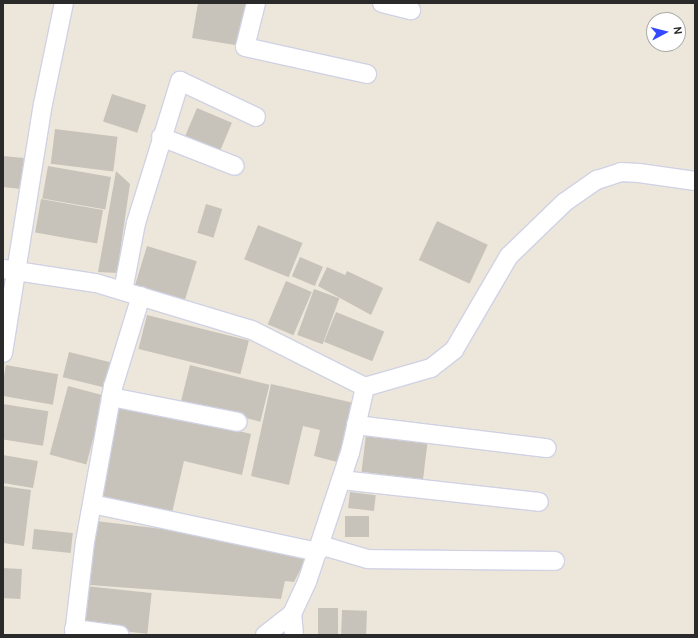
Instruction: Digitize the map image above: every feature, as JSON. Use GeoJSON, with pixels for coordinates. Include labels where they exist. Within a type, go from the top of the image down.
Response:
{"type":"FeatureCollection","features":[{"type":"Feature","properties":{"kind":"street"},"geometry":{"type":"LineString","coordinates":[[3,353],[10,270],[64,3]]}},
{"type":"Feature","properties":{"kind":"street"},"geometry":{"type":"LineString","coordinates":[[256,3],[245,47],[367,74]]}},
{"type":"Feature","properties":{"kind":"street"},"geometry":{"type":"LineString","coordinates":[[382,3],[412,10]]}},
{"type":"Feature","properties":{"kind":"street"},"geometry":{"type":"LineString","coordinates":[[123,291],[136,222],[180,81],[256,117]]}},
{"type":"Feature","properties":{"kind":"street"},"geometry":{"type":"LineString","coordinates":[[162,137],[234,166]]}},
{"type":"Feature","properties":{"kind":"street"},"geometry":{"type":"LineString","coordinates":[[10,270],[123,291],[252,330],[365,387],[430,368],[454,350],[509,256],[565,202],[597,180],[621,172],[639,172],[695,181]]}},
{"type":"Feature","properties":{"kind":"street"},"geometry":{"type":"LineString","coordinates":[[120,635],[74,632],[92,504],[111,397],[141,296]]}},
{"type":"Feature","properties":{"kind":"street"},"geometry":{"type":"LineString","coordinates":[[294,635],[292,614],[319,549],[341,480],[365,387]]}},
{"type":"Feature","properties":{"kind":"street"},"geometry":{"type":"LineString","coordinates":[[111,397],[238,422]]}},
{"type":"Feature","properties":{"kind":"street"},"geometry":{"type":"LineString","coordinates":[[356,425],[547,448]]}},
{"type":"Feature","properties":{"kind":"street"},"geometry":{"type":"LineString","coordinates":[[341,480],[539,502]]}},
{"type":"Feature","properties":{"kind":"street"},"geometry":{"type":"LineString","coordinates":[[92,504],[368,559],[555,561]]}},
{"type":"Feature","properties":{"kind":"street"},"geometry":{"type":"LineString","coordinates":[[265,635],[292,614]]}},
{"type":"Feature","properties":{"kind":"building"},"geometry":{"type":"Polygon","coordinates":[[[198,3],[248,3],[241,46],[192,38],[198,3]]]}},
{"type":"Feature","properties":{"kind":"building"},"geometry":{"type":"Polygon","coordinates":[[[112,94],[146,105],[137,133],[103,122],[112,94]]]}},
{"type":"Feature","properties":{"kind":"building"},"geometry":{"type":"Polygon","coordinates":[[[197,108],[232,123],[219,153],[184,138],[197,108]]]}},
{"type":"Feature","properties":{"kind":"building"},"geometry":{"type":"Polygon","coordinates":[[[55,129],[118,137],[113,171],[51,164],[55,129]]]}},
{"type":"Feature","properties":{"kind":"building"},"geometry":{"type":"Polygon","coordinates":[[[3,156],[24,158],[21,189],[3,187],[3,156]]]}},
{"type":"Feature","properties":{"kind":"building"},"geometry":{"type":"Polygon","coordinates":[[[48,166],[111,177],[105,210],[42,198],[48,166]]]}},
{"type":"Feature","properties":{"kind":"building"},"geometry":{"type":"Polygon","coordinates":[[[116,171],[130,184],[117,273],[98,272],[116,171]]]}},
{"type":"Feature","properties":{"kind":"building"},"geometry":{"type":"Polygon","coordinates":[[[41,199],[103,210],[97,243],[35,232],[41,199]]]}},
{"type":"Feature","properties":{"kind":"building"},"geometry":{"type":"Polygon","coordinates":[[[206,204],[222,209],[213,238],[197,233],[206,204]]]}},
{"type":"Feature","properties":{"kind":"building"},"geometry":{"type":"Polygon","coordinates":[[[437,221],[488,245],[470,284],[419,260],[437,221]]]}},
{"type":"Feature","properties":{"kind":"building"},"geometry":{"type":"Polygon","coordinates":[[[258,225],[303,243],[289,277],[244,259],[258,225]]]}},
{"type":"Feature","properties":{"kind":"building"},"geometry":{"type":"Polygon","coordinates":[[[147,246],[197,261],[184,303],[134,288],[147,246]]]}},
{"type":"Feature","properties":{"kind":"building"},"geometry":{"type":"Polygon","coordinates":[[[300,257],[323,267],[315,286],[292,276],[300,257]]]}},
{"type":"Feature","properties":{"kind":"building"},"geometry":{"type":"Polygon","coordinates":[[[327,267],[345,275],[347,271],[383,288],[371,315],[318,286],[327,267]]]}},
{"type":"Feature","properties":{"kind":"building"},"geometry":{"type":"Polygon","coordinates":[[[286,281],[312,292],[293,335],[268,324],[286,281]]]}},
{"type":"Feature","properties":{"kind":"building"},"geometry":{"type":"Polygon","coordinates":[[[314,289],[339,298],[323,344],[297,335],[314,289]]]}},
{"type":"Feature","properties":{"kind":"building"},"geometry":{"type":"Polygon","coordinates":[[[336,312],[384,331],[372,361],[324,342],[336,312]]]}},
{"type":"Feature","properties":{"kind":"building"},"geometry":{"type":"Polygon","coordinates":[[[147,315],[249,340],[240,374],[139,349],[147,315]]]}},
{"type":"Feature","properties":{"kind":"building"},"geometry":{"type":"Polygon","coordinates":[[[69,352],[118,364],[111,389],[63,377],[69,352]]]}},
{"type":"Feature","properties":{"kind":"building"},"geometry":{"type":"Polygon","coordinates":[[[6,365],[58,374],[53,405],[3,396],[3,382],[6,365]]]}},
{"type":"Feature","properties":{"kind":"building"},"geometry":{"type":"Polygon","coordinates":[[[190,365],[270,385],[260,422],[181,402],[190,365]]]}},
{"type":"Feature","properties":{"kind":"building"},"geometry":{"type":"Polygon","coordinates":[[[271,384],[354,403],[341,463],[314,456],[320,430],[303,426],[289,485],[251,476],[271,384]]]}},
{"type":"Feature","properties":{"kind":"building"},"geometry":{"type":"Polygon","coordinates":[[[68,386],[105,396],[86,464],[50,455],[68,386]]]}},
{"type":"Feature","properties":{"kind":"building"},"geometry":{"type":"Polygon","coordinates":[[[121,402],[251,434],[242,475],[184,461],[172,513],[98,496],[121,402]]]}},
{"type":"Feature","properties":{"kind":"building"},"geometry":{"type":"Polygon","coordinates":[[[3,404],[48,411],[43,446],[3,439],[3,404]]]}},
{"type":"Feature","properties":{"kind":"building"},"geometry":{"type":"Polygon","coordinates":[[[366,435],[428,443],[423,479],[361,472],[366,435]]]}},
{"type":"Feature","properties":{"kind":"building"},"geometry":{"type":"Polygon","coordinates":[[[3,455],[38,461],[33,488],[3,483],[3,455]]]}},
{"type":"Feature","properties":{"kind":"building"},"geometry":{"type":"Polygon","coordinates":[[[3,486],[31,490],[24,546],[3,543],[3,486]]]}},
{"type":"Feature","properties":{"kind":"building"},"geometry":{"type":"Polygon","coordinates":[[[350,492],[376,495],[374,511],[348,508],[350,492]]]}},
{"type":"Feature","properties":{"kind":"building"},"geometry":{"type":"Polygon","coordinates":[[[345,516],[369,516],[369,537],[345,537],[345,516]]]}},
{"type":"Feature","properties":{"kind":"building"},"geometry":{"type":"Polygon","coordinates":[[[96,521],[213,535],[308,555],[294,582],[285,581],[281,599],[90,585],[96,521]]]}},
{"type":"Feature","properties":{"kind":"building"},"geometry":{"type":"Polygon","coordinates":[[[34,529],[73,533],[71,553],[32,549],[34,529]]]}},
{"type":"Feature","properties":{"kind":"building"},"geometry":{"type":"Polygon","coordinates":[[[3,568],[22,569],[20,599],[3,598],[3,568]]]}},
{"type":"Feature","properties":{"kind":"building"},"geometry":{"type":"Polygon","coordinates":[[[85,586],[152,593],[147,634],[81,627],[85,586]]]}},
{"type":"Feature","properties":{"kind":"building"},"geometry":{"type":"Polygon","coordinates":[[[318,608],[338,608],[338,635],[318,635],[318,608]]]}},
{"type":"Feature","properties":{"kind":"building"},"geometry":{"type":"Polygon","coordinates":[[[342,610],[367,611],[366,635],[341,635],[342,610]]]}}]}
